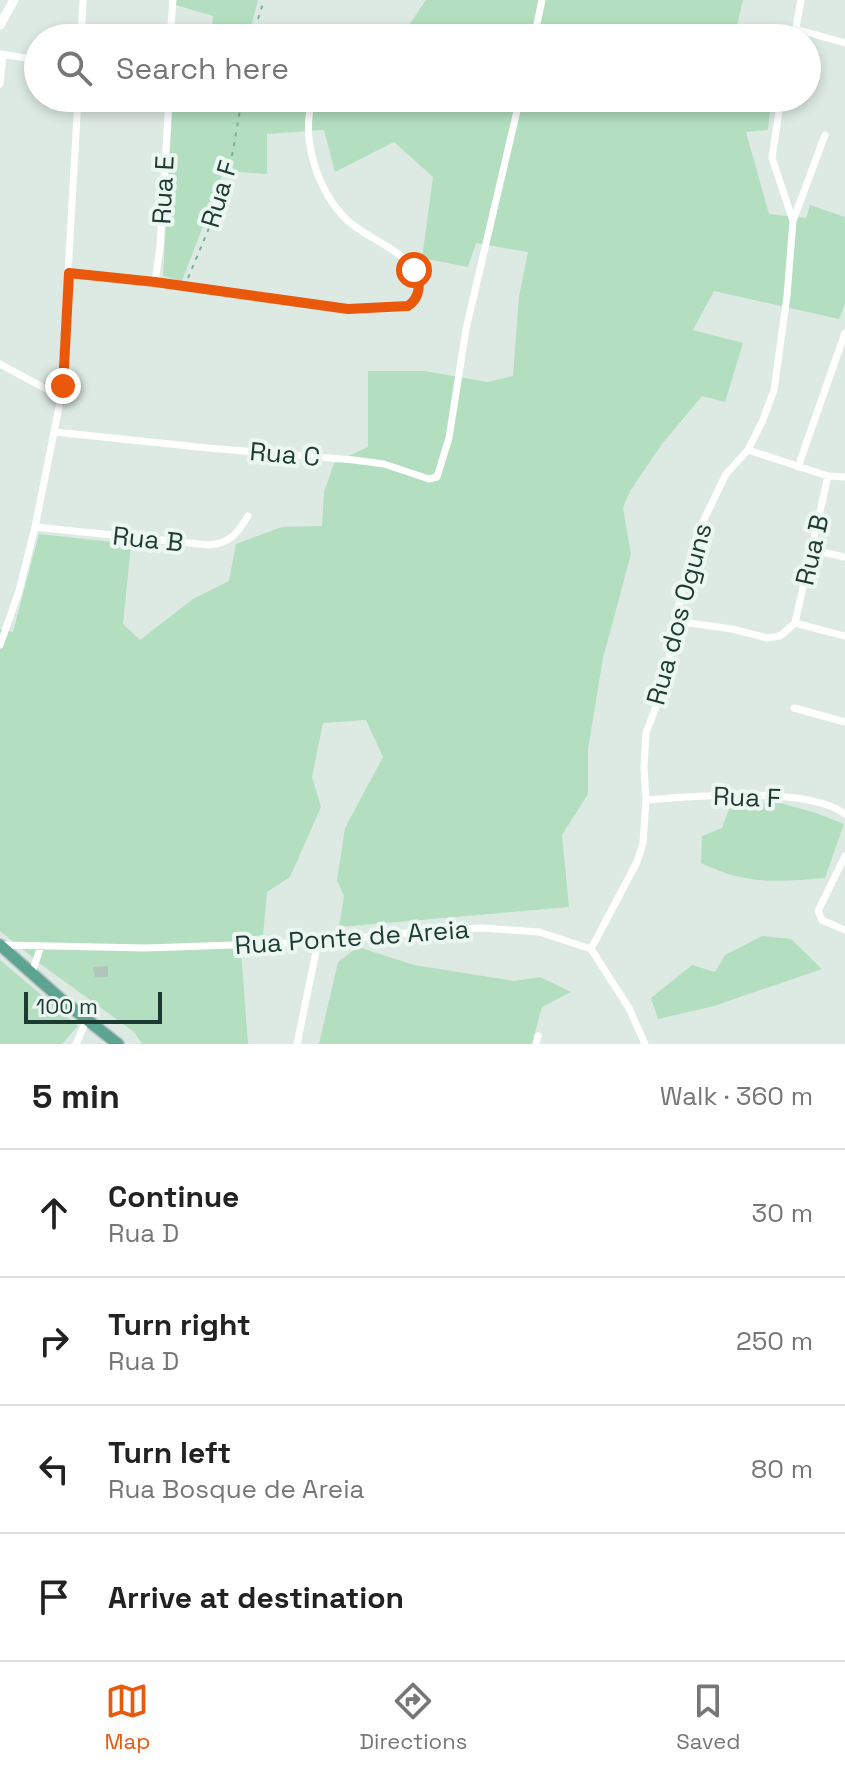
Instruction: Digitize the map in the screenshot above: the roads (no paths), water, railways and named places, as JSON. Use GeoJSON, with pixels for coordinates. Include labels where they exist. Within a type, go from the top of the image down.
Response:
{"type":"FeatureCollection","features":[{"type":"Feature","properties":{"kind":"main road"},"geometry":{"type":"LineString","coordinates":[[0,945],[118,1044]]}},
{"type":"Feature","properties":{"kind":"street"},"geometry":{"type":"LineString","coordinates":[[0,25],[14,0]]}},
{"type":"Feature","properties":{"kind":"street"},"geometry":{"type":"LineString","coordinates":[[82,24],[83,0]]}},
{"type":"Feature","properties":{"kind":"street"},"geometry":{"type":"LineString","coordinates":[[171,24],[173,0]]}},
{"type":"Feature","properties":{"kind":"street"},"geometry":{"type":"LineString","coordinates":[[537,24],[542,0]]}},
{"type":"Feature","properties":{"kind":"street"},"geometry":{"type":"LineString","coordinates":[[796,24],[801,0]]}},
{"type":"Feature","properties":{"kind":"street"},"geometry":{"type":"LineString","coordinates":[[821,36],[845,43]]}},
{"type":"Feature","properties":{"kind":"street"},"geometry":{"type":"LineString","coordinates":[[0,84],[1,54],[24,58]]}},
{"type":"Feature","properties":{"kind":"street"},"geometry":{"type":"LineString","coordinates":[[0,645],[19,591],[35,527],[61,397],[77,112]]}},
{"type":"Feature","properties":{"kind":"street","name":"Rua E"},"geometry":{"type":"LineString","coordinates":[[155,282],[168,112]]}},
{"type":"Feature","properties":{"kind":"street"},"geometry":{"type":"LineString","coordinates":[[69,273],[348,309],[401,308],[413,303],[419,283],[411,265],[347,220],[328,195],[315,166],[308,134],[309,112]]}},
{"type":"Feature","properties":{"kind":"street","name":"Rua C"},"geometry":{"type":"LineString","coordinates":[[55,432],[384,464],[429,479],[437,477],[449,438],[466,329],[517,112]]}},
{"type":"Feature","properties":{"kind":"street","name":"Rua dos Oguns"},"geometry":{"type":"LineString","coordinates":[[591,949],[637,862],[643,843],[646,733],[664,686],[682,589],[707,511],[726,474],[748,450],[776,381],[793,221],[772,158],[779,112]]}},
{"type":"Feature","properties":{"kind":"street"},"geometry":{"type":"LineString","coordinates":[[793,221],[825,135]]}},
{"type":"Feature","properties":{"kind":"street"},"geometry":{"type":"LineString","coordinates":[[798,467],[845,333]]}},
{"type":"Feature","properties":{"kind":"street"},"geometry":{"type":"LineString","coordinates":[[0,364],[61,397]]}},
{"type":"Feature","properties":{"kind":"street"},"geometry":{"type":"LineString","coordinates":[[748,450],[828,476],[845,477]]}},
{"type":"Feature","properties":{"kind":"street","name":"Rua B"},"geometry":{"type":"LineString","coordinates":[[795,623],[828,476]]}},
{"type":"Feature","properties":{"kind":"street","name":"Rua B"},"geometry":{"type":"LineString","coordinates":[[35,527],[209,545],[228,542],[248,516]]}},
{"type":"Feature","properties":{"kind":"street"},"geometry":{"type":"LineString","coordinates":[[812,550],[845,557]]}},
{"type":"Feature","properties":{"kind":"street"},"geometry":{"type":"LineString","coordinates":[[676,621],[732,629],[767,638],[780,636],[795,623],[845,636]]}},
{"type":"Feature","properties":{"kind":"street"},"geometry":{"type":"LineString","coordinates":[[794,708],[845,722]]}},
{"type":"Feature","properties":{"kind":"street","name":"Rua F"},"geometry":{"type":"LineString","coordinates":[[646,800],[719,794],[778,797],[829,807],[845,814]]}},
{"type":"Feature","properties":{"kind":"street"},"geometry":{"type":"LineString","coordinates":[[845,856],[818,911],[822,920],[845,930]]}},
{"type":"Feature","properties":{"kind":"street","name":"Rua Ponte de Areia"},"geometry":{"type":"LineString","coordinates":[[0,945],[145,948],[318,942],[426,931],[494,929],[539,932],[591,949]]}},
{"type":"Feature","properties":{"kind":"street"},"geometry":{"type":"LineString","coordinates":[[297,1044],[318,942]]}},
{"type":"Feature","properties":{"kind":"street"},"geometry":{"type":"LineString","coordinates":[[32,973],[41,946]]}},
{"type":"Feature","properties":{"kind":"street"},"geometry":{"type":"LineString","coordinates":[[591,949],[629,1008],[645,1044]]}},
{"type":"Feature","properties":{"kind":"street"},"geometry":{"type":"LineString","coordinates":[[76,1044],[87,1019]]}}]}
